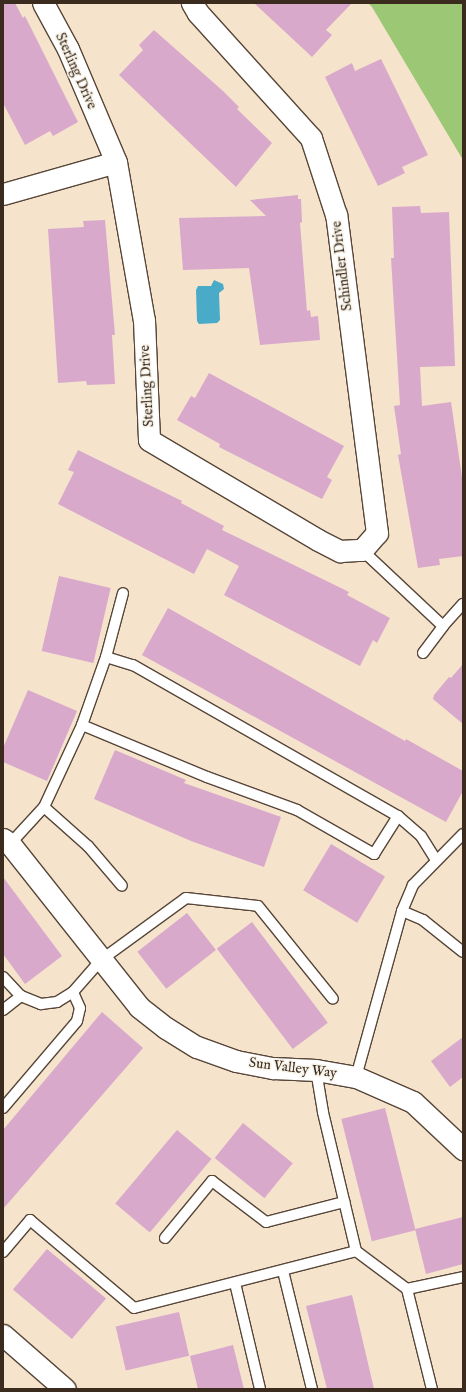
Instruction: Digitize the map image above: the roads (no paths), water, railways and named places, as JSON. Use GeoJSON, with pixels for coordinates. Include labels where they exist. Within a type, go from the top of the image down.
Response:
{"type":"FeatureCollection","features":[{"type":"Feature","properties":{"kind":"street","name":"Sterling Drive"},"geometry":{"type":"LineString","coordinates":[[43,3],[68,49],[116,162],[144,320],[149,440],[340,551],[362,550]]}},
{"type":"Feature","properties":{"kind":"street","name":"Schindler Drive"},"geometry":{"type":"LineString","coordinates":[[192,3],[198,13],[311,138],[336,215],[377,533],[362,550]]}},
{"type":"Feature","properties":{"kind":"street"},"geometry":{"type":"LineString","coordinates":[[3,194],[116,162]]}},
{"type":"Feature","properties":{"kind":"street","name":"Sun Valley Way"},"geometry":{"type":"LineString","coordinates":[[6,841],[139,1007],[166,1028],[197,1047],[236,1061],[274,1068],[316,1070],[356,1077],[413,1102],[463,1149]]}},
{"type":"Feature","properties":{"kind":"street"},"geometry":{"type":"LineString","coordinates":[[3,1335],[65,1389]]}},
{"type":"Feature","properties":{"kind":"lane"},"geometry":{"type":"LineString","coordinates":[[362,550],[443,626]]}},
{"type":"Feature","properties":{"kind":"lane"},"geometry":{"type":"LineString","coordinates":[[6,841],[44,807],[82,725],[106,657],[123,593]]}},
{"type":"Feature","properties":{"kind":"lane"},"geometry":{"type":"LineString","coordinates":[[423,654],[443,626],[463,604]]}},
{"type":"Feature","properties":{"kind":"lane"},"geometry":{"type":"LineString","coordinates":[[106,657],[133,665],[398,816],[421,836],[436,860]]}},
{"type":"Feature","properties":{"kind":"lane"},"geometry":{"type":"LineString","coordinates":[[82,725],[207,778],[297,810],[374,854],[398,816]]}},
{"type":"Feature","properties":{"kind":"lane"},"geometry":{"type":"LineString","coordinates":[[44,807],[88,846],[122,886]]}},
{"type":"Feature","properties":{"kind":"lane"},"geometry":{"type":"LineString","coordinates":[[356,1077],[402,911],[412,885],[463,834]]}},
{"type":"Feature","properties":{"kind":"lane"},"geometry":{"type":"LineString","coordinates":[[3,977],[21,996],[42,1004],[57,1002],[73,992],[101,960],[186,898],[258,906],[333,999]]}},
{"type":"Feature","properties":{"kind":"lane"},"geometry":{"type":"LineString","coordinates":[[402,911],[423,920],[463,952]]}},
{"type":"Feature","properties":{"kind":"lane"},"geometry":{"type":"LineString","coordinates":[[3,1108],[77,1021],[80,1008],[73,992]]}},
{"type":"Feature","properties":{"kind":"lane"},"geometry":{"type":"LineString","coordinates":[[3,1010],[21,996]]}},
{"type":"Feature","properties":{"kind":"lane"},"geometry":{"type":"LineString","coordinates":[[316,1070],[356,1251],[407,1289],[432,1389]]}},
{"type":"Feature","properties":{"kind":"lane"},"geometry":{"type":"LineString","coordinates":[[165,1238],[212,1181],[266,1222],[344,1202]]}},
{"type":"Feature","properties":{"kind":"lane"},"geometry":{"type":"LineString","coordinates":[[3,1252],[30,1220],[134,1308],[283,1271],[356,1251]]}},
{"type":"Feature","properties":{"kind":"lane"},"geometry":{"type":"LineString","coordinates":[[283,1271],[312,1389]]}},
{"type":"Feature","properties":{"kind":"lane"},"geometry":{"type":"LineString","coordinates":[[407,1289],[463,1277]]}},
{"type":"Feature","properties":{"kind":"lane"},"geometry":{"type":"LineString","coordinates":[[235,1283],[260,1389]]}},
{"type":"Feature","properties":{"kind":"water"},"geometry":{"type":"Polygon","coordinates":[[[214,280],[223,284],[224,289],[219,293],[220,320],[217,323],[199,324],[197,321],[196,290],[198,286],[211,286],[214,280]]]}}]}
